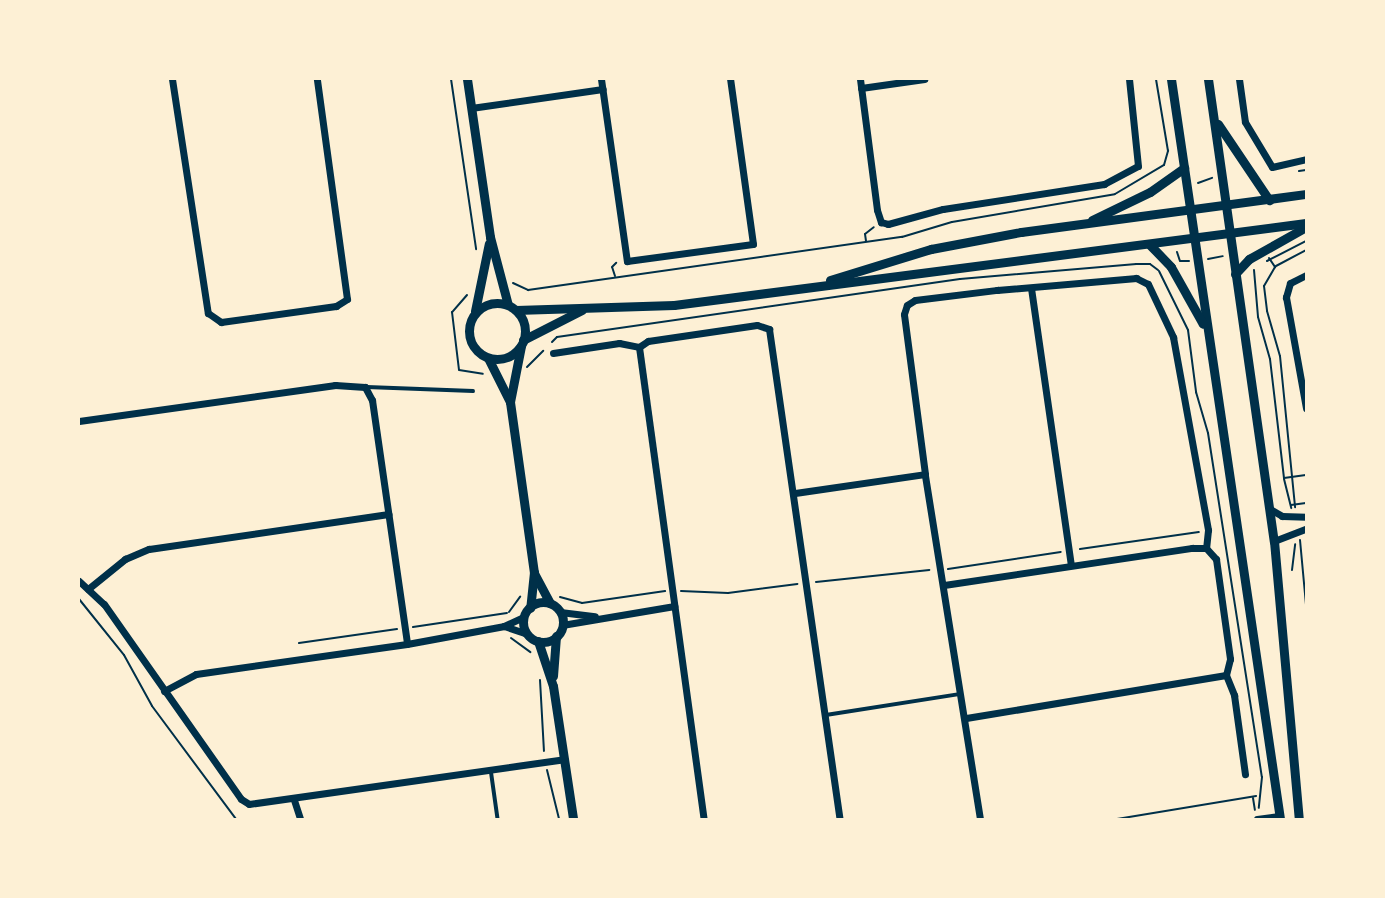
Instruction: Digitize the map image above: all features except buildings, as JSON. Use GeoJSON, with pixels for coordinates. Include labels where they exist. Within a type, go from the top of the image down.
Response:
{"type":"FeatureCollection","features":[{"type":"Feature","properties":{"kind":"street"},"geometry":{"type":"LineString","coordinates":[[172,79],[208,312],[221,322],[336,306],[347,299],[317,79]]}},
{"type":"Feature","properties":{"kind":"street"},"geometry":{"type":"LineString","coordinates":[[467,79],[490,237],[501,279],[512,307],[525,327],[510,402]]}},
{"type":"Feature","properties":{"kind":"street"},"geometry":{"type":"LineString","coordinates":[[601,79],[627,261],[753,244],[730,79]]}},
{"type":"Feature","properties":{"kind":"street"},"geometry":{"type":"LineString","coordinates":[[859,79],[881,222],[1104,184],[1138,166],[1129,79]]}},
{"type":"Feature","properties":{"kind":"street"},"geometry":{"type":"LineString","coordinates":[[861,88],[925,79]]}},
{"type":"Feature","properties":{"kind":"street"},"geometry":{"type":"LineString","coordinates":[[1171,79],[1280,818],[1258,819]]}},
{"type":"Feature","properties":{"kind":"street"},"geometry":{"type":"LineString","coordinates":[[1208,79],[1274,541],[1299,819]]}},
{"type":"Feature","properties":{"kind":"street"},"geometry":{"type":"LineString","coordinates":[[1239,79],[1245,122],[1272,167],[1306,159]]}},
{"type":"Feature","properties":{"kind":"street"},"geometry":{"type":"LineString","coordinates":[[471,108],[603,89]]}},
{"type":"Feature","properties":{"kind":"street"},"geometry":{"type":"LineString","coordinates":[[1212,109],[1224,138],[1269,200]]}},
{"type":"Feature","properties":{"kind":"street"},"geometry":{"type":"LineString","coordinates":[[1081,225],[1150,192],[1184,169]]}},
{"type":"Feature","properties":{"kind":"street"},"geometry":{"type":"LineString","coordinates":[[809,286],[931,249],[1306,194]]}},
{"type":"Feature","properties":{"kind":"street"},"geometry":{"type":"LineString","coordinates":[[474,314],[489,303],[512,307],[642,309],[1306,225]]}},
{"type":"Feature","properties":{"kind":"street"},"geometry":{"type":"LineString","coordinates":[[1235,274],[1249,260],[1306,225]]}},
{"type":"Feature","properties":{"kind":"street"},"geometry":{"type":"LineString","coordinates":[[164,691],[196,674],[407,644],[506,625],[523,617],[530,608],[534,572],[510,402],[488,358],[470,339],[484,281],[490,237]]}},
{"type":"Feature","properties":{"kind":"street"},"geometry":{"type":"LineString","coordinates":[[1150,245],[1171,267],[1208,335]]}},
{"type":"Feature","properties":{"kind":"street"},"geometry":{"type":"LineString","coordinates":[[1306,275],[1290,284],[1286,297],[1306,408]]}},
{"type":"Feature","properties":{"kind":"street"},"geometry":{"type":"LineString","coordinates":[[980,819],[925,474],[904,314],[907,305],[915,300],[1136,278],[1148,284],[1170,323],[1208,530],[1206,548],[1216,559],[1230,659],[1226,675],[1234,695],[1245,774]]}},
{"type":"Feature","properties":{"kind":"street"},"geometry":{"type":"LineString","coordinates":[[1031,288],[1071,565]]}},
{"type":"Feature","properties":{"kind":"street"},"geometry":{"type":"LineString","coordinates":[[488,358],[506,358],[522,343],[584,309]]}},
{"type":"Feature","properties":{"kind":"street"},"geometry":{"type":"LineString","coordinates":[[553,353],[619,343],[639,347],[648,341],[757,325],[769,329],[795,493],[839,819]]}},
{"type":"Feature","properties":{"kind":"street"},"geometry":{"type":"LineString","coordinates":[[639,347],[705,819]]}},
{"type":"Feature","properties":{"kind":"street"},"geometry":{"type":"LineString","coordinates":[[79,421],[335,385],[365,387],[372,400],[407,644]]}},
{"type":"Feature","properties":{"kind":"street"},"geometry":{"type":"LineString","coordinates":[[795,493],[925,474]]}},
{"type":"Feature","properties":{"kind":"street"},"geometry":{"type":"LineString","coordinates":[[1270,509],[1306,519]]}},
{"type":"Feature","properties":{"kind":"street"},"geometry":{"type":"LineString","coordinates":[[88,589],[125,559],[149,550],[388,514]]}},
{"type":"Feature","properties":{"kind":"street"},"geometry":{"type":"LineString","coordinates":[[1274,541],[1302,530]]}},
{"type":"Feature","properties":{"kind":"street"},"geometry":{"type":"LineString","coordinates":[[944,585],[1206,548]]}},
{"type":"Feature","properties":{"kind":"street"},"geometry":{"type":"LineString","coordinates":[[534,572],[550,603],[560,612],[595,616]]}},
{"type":"Feature","properties":{"kind":"street"},"geometry":{"type":"LineString","coordinates":[[79,581],[88,589],[164,691],[241,799],[249,804],[294,800],[564,759]]}},
{"type":"Feature","properties":{"kind":"street"},"geometry":{"type":"LineString","coordinates":[[530,608],[550,603]]}},
{"type":"Feature","properties":{"kind":"street"},"geometry":{"type":"LineString","coordinates":[[562,625],[595,616],[674,606]]}},
{"type":"Feature","properties":{"kind":"street"},"geometry":{"type":"LineString","coordinates":[[553,686],[556,636],[562,625],[560,612]]}},
{"type":"Feature","properties":{"kind":"street"},"geometry":{"type":"LineString","coordinates":[[523,617],[527,634]]}},
{"type":"Feature","properties":{"kind":"street"},"geometry":{"type":"LineString","coordinates":[[506,625],[538,641],[553,686],[573,819]]}},
{"type":"Feature","properties":{"kind":"street"},"geometry":{"type":"LineString","coordinates":[[538,641],[556,636]]}},
{"type":"Feature","properties":{"kind":"street"},"geometry":{"type":"LineString","coordinates":[[965,718],[1226,675]]}},
{"type":"Feature","properties":{"kind":"street"},"geometry":{"type":"LineString","coordinates":[[294,800],[300,819]]}},
{"type":"Feature","properties":{"kind":"lane"},"geometry":{"type":"LineString","coordinates":[[365,387],[473,391]]}},
{"type":"Feature","properties":{"kind":"lane"},"geometry":{"type":"LineString","coordinates":[[825,715],[962,694]]}},
{"type":"Feature","properties":{"kind":"lane"},"geometry":{"type":"LineString","coordinates":[[491,769],[498,819]]}},
{"type":"Feature","properties":{"kind":"path"},"geometry":{"type":"LineString","coordinates":[[451,79],[475,258]]}},
{"type":"Feature","properties":{"kind":"path"},"geometry":{"type":"LineString","coordinates":[[501,279],[509,278],[528,290],[866,242],[952,222],[1085,203],[1115,194],[1154,174],[1164,165],[1168,151],[1156,79]]}},
{"type":"Feature","properties":{"kind":"path"},"geometry":{"type":"LineString","coordinates":[[1187,187],[1221,174]]}},
{"type":"Feature","properties":{"kind":"path"},"geometry":{"type":"LineString","coordinates":[[866,242],[865,234],[881,222]]}},
{"type":"Feature","properties":{"kind":"path"},"geometry":{"type":"LineString","coordinates":[[1264,263],[1306,241]]}},
{"type":"Feature","properties":{"kind":"path"},"geometry":{"type":"LineString","coordinates":[[1296,516],[1280,356],[1267,311],[1265,286],[1275,267],[1306,250]]}},
{"type":"Feature","properties":{"kind":"path"},"geometry":{"type":"LineString","coordinates":[[615,276],[611,267],[626,254]]}},
{"type":"Feature","properties":{"kind":"path"},"geometry":{"type":"LineString","coordinates":[[1270,260],[1275,267]]}},
{"type":"Feature","properties":{"kind":"path"},"geometry":{"type":"LineString","coordinates":[[1158,270],[1171,267],[1180,261]]}},
{"type":"Feature","properties":{"kind":"path"},"geometry":{"type":"LineString","coordinates":[[516,370],[526,369],[557,337],[960,279],[1150,264],[1158,270],[1188,330],[1224,527],[1262,777],[1257,796],[1258,819]]}},
{"type":"Feature","properties":{"kind":"path"},"geometry":{"type":"LineString","coordinates":[[1257,266],[1252,274],[1270,359],[1284,478],[1306,475]]}},
{"type":"Feature","properties":{"kind":"path"},"geometry":{"type":"LineString","coordinates":[[484,281],[471,283],[467,296],[452,312],[454,333],[459,370],[496,374]]}},
{"type":"Feature","properties":{"kind":"path"},"geometry":{"type":"LineString","coordinates":[[1291,505],[1306,503]]}},
{"type":"Feature","properties":{"kind":"path"},"geometry":{"type":"LineString","coordinates":[[543,590],[553,588],[561,598],[582,603],[671,590],[729,593],[941,570],[1224,527]]}},
{"type":"Feature","properties":{"kind":"path"},"geometry":{"type":"LineString","coordinates":[[1302,530],[1306,605]]}},
{"type":"Feature","properties":{"kind":"path"},"geometry":{"type":"LineString","coordinates":[[531,591],[513,606],[506,625],[512,642],[532,655]]}},
{"type":"Feature","properties":{"kind":"path"},"geometry":{"type":"LineString","coordinates":[[79,599],[124,655],[152,706],[236,819],[241,819]]}},
{"type":"Feature","properties":{"kind":"path"},"geometry":{"type":"LineString","coordinates":[[539,675],[546,762],[559,819]]}},
{"type":"Feature","properties":{"kind":"path"},"geometry":{"type":"LineString","coordinates":[[1117,819],[1257,796]]}},
{"type":"Feature","properties":{"kind":"path"},"geometry":{"type":"LineString","coordinates":[[1253,797],[1258,819]]}}]}
